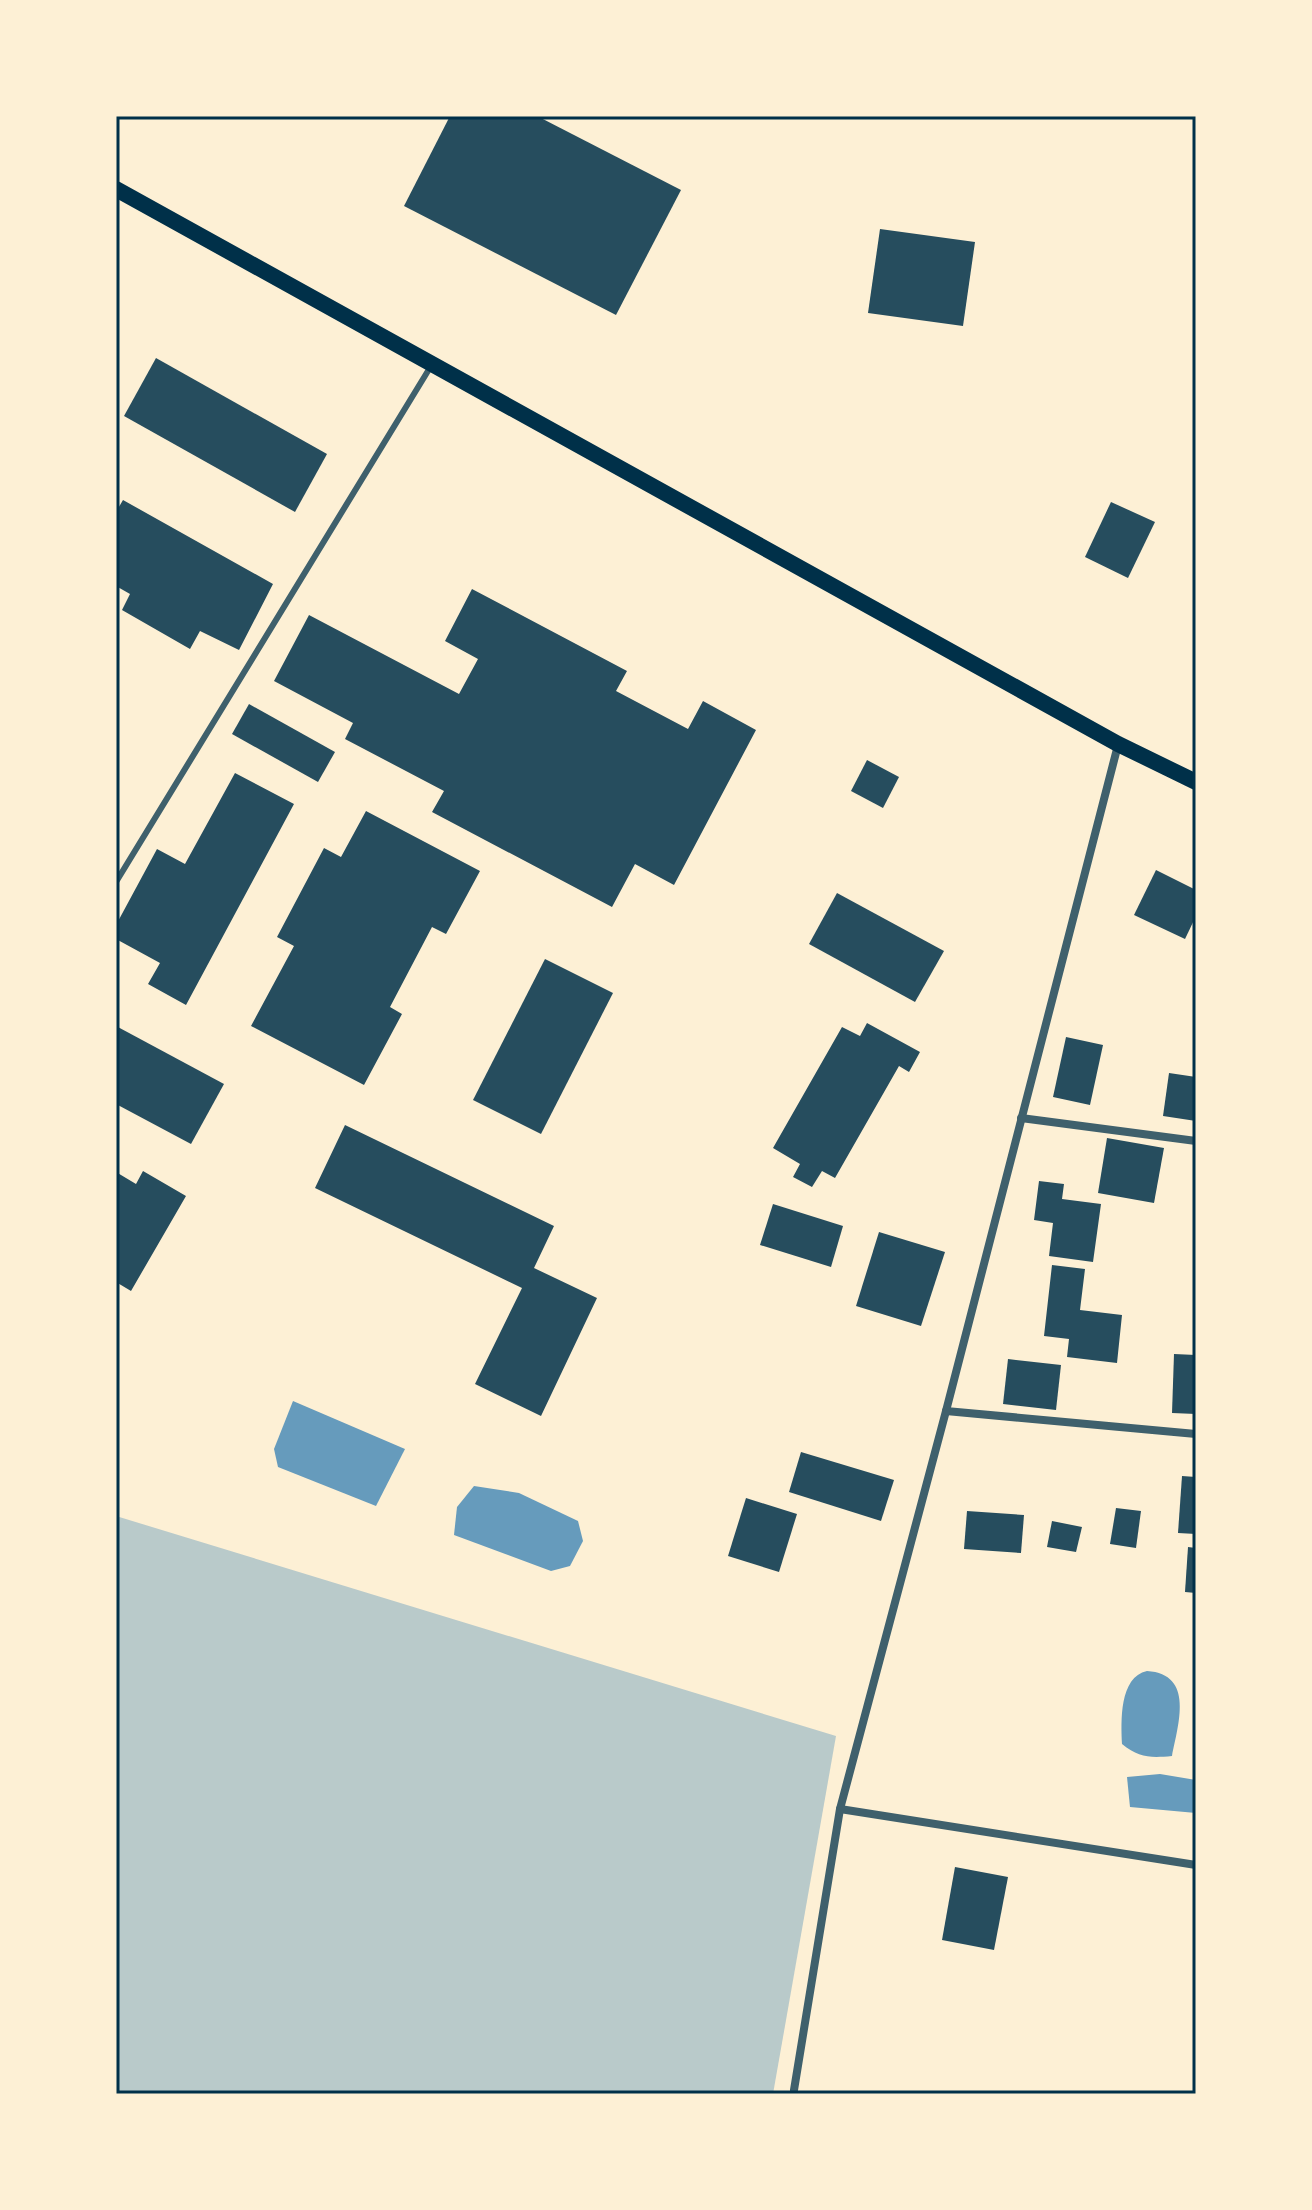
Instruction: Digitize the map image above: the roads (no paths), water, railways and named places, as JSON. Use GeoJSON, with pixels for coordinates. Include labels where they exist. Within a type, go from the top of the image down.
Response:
{"type":"FeatureCollection","features":[{"type":"Feature","properties":{"kind":"main road"},"geometry":{"type":"LineString","coordinates":[[116,189],[1118,744],[1196,782]]}},
{"type":"Feature","properties":{"kind":"street"},"geometry":{"type":"LineString","coordinates":[[794,2090],[840,1809],[1118,744]]}},
{"type":"Feature","properties":{"kind":"street"},"geometry":{"type":"LineString","coordinates":[[1021,1118],[1196,1141]]}},
{"type":"Feature","properties":{"kind":"street"},"geometry":{"type":"LineString","coordinates":[[946,1411],[1196,1434]]}},
{"type":"Feature","properties":{"kind":"street"},"geometry":{"type":"LineString","coordinates":[[840,1809],[1196,1865]]}},
{"type":"Feature","properties":{"kind":"lane"},"geometry":{"type":"LineString","coordinates":[[116,882],[433,363]]}},
{"type":"Feature","properties":{"kind":"water"},"geometry":{"type":"Polygon","coordinates":[[[293,1401],[405,1449],[376,1506],[278,1467],[274,1449],[293,1401]]]}},
{"type":"Feature","properties":{"kind":"water"},"geometry":{"type":"Polygon","coordinates":[[[474,1486],[519,1493],[578,1521],[583,1541],[570,1566],[551,1571],[454,1535],[457,1507],[474,1486]]]}},
{"type":"Feature","properties":{"kind":"water"},"geometry":{"type":"Polygon","coordinates":[[[1147,1671],[1162,1674],[1172,1681],[1178,1691],[1179,1716],[1172,1756],[1146,1756],[1122,1744],[1122,1713],[1127,1691],[1138,1675],[1147,1671]]]}},
{"type":"Feature","properties":{"kind":"water"},"geometry":{"type":"Polygon","coordinates":[[[1160,1774],[1196,1780],[1196,1813],[1130,1807],[1127,1777],[1160,1774]]]}}]}
